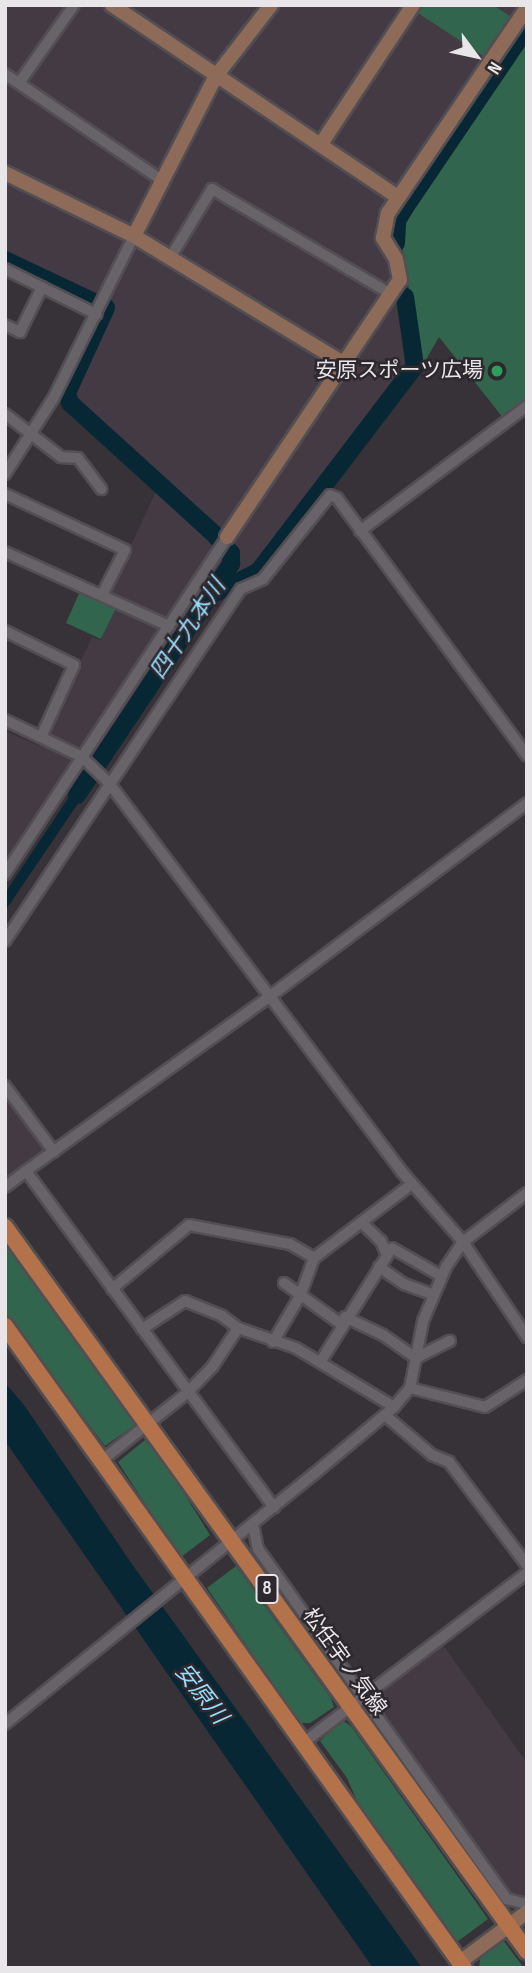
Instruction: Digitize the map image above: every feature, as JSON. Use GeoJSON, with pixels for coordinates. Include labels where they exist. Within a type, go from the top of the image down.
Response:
{"type":"FeatureCollection","features":[{"type":"Feature","properties":{"kind":"main road","name":"松任宇ノ気線"},"geometry":{"type":"LineString","coordinates":[[5,1227],[527,1951]]}},
{"type":"Feature","properties":{"kind":"main road"},"geometry":{"type":"LineString","coordinates":[[5,1326],[101,1461],[181,1585],[303,1743],[462,1965]]}},
{"type":"Feature","properties":{"kind":"street"},"geometry":{"type":"LineString","coordinates":[[19,83],[74,5]]}},
{"type":"Feature","properties":{"kind":"street"},"geometry":{"type":"LineString","coordinates":[[112,5],[398,197]]}},
{"type":"Feature","properties":{"kind":"street"},"geometry":{"type":"LineString","coordinates":[[5,474],[54,397],[216,76],[271,5]]}},
{"type":"Feature","properties":{"kind":"street"},"geometry":{"type":"LineString","coordinates":[[320,144],[413,5]]}},
{"type":"Feature","properties":{"kind":"street"},"geometry":{"type":"LineString","coordinates":[[5,874],[85,760],[224,542],[391,294],[400,279],[396,259],[383,238],[388,213],[527,8]]}},
{"type":"Feature","properties":{"kind":"street"},"geometry":{"type":"LineString","coordinates":[[5,74],[163,181]]}},
{"type":"Feature","properties":{"kind":"street"},"geometry":{"type":"LineString","coordinates":[[5,173],[134,236],[343,363]]}},
{"type":"Feature","properties":{"kind":"street"},"geometry":{"type":"LineString","coordinates":[[170,258],[212,189],[391,294]]}},
{"type":"Feature","properties":{"kind":"street"},"geometry":{"type":"LineString","coordinates":[[5,269],[96,314]]}},
{"type":"Feature","properties":{"kind":"street"},"geometry":{"type":"LineString","coordinates":[[5,325],[20,332],[43,287]]}},
{"type":"Feature","properties":{"kind":"street"},"geometry":{"type":"LineString","coordinates":[[360,531],[527,406]]}},
{"type":"Feature","properties":{"kind":"street"},"geometry":{"type":"LineString","coordinates":[[5,414],[61,457],[78,458],[101,489]]}},
{"type":"Feature","properties":{"kind":"street"},"geometry":{"type":"LineString","coordinates":[[5,494],[125,550],[102,595]]}},
{"type":"Feature","properties":{"kind":"street"},"geometry":{"type":"LineString","coordinates":[[5,941],[107,781],[241,589],[263,579],[324,499],[330,495],[337,498],[527,756]]}},
{"type":"Feature","properties":{"kind":"street"},"geometry":{"type":"LineString","coordinates":[[5,552],[169,626]]}},
{"type":"Feature","properties":{"kind":"street"},"geometry":{"type":"LineString","coordinates":[[5,631],[74,665],[41,737]]}},
{"type":"Feature","properties":{"kind":"street"},"geometry":{"type":"LineString","coordinates":[[5,720],[85,760],[107,781],[412,1184],[463,1242],[527,1337]]}},
{"type":"Feature","properties":{"kind":"street"},"geometry":{"type":"LineString","coordinates":[[5,1186],[269,997],[527,803]]}},
{"type":"Feature","properties":{"kind":"street"},"geometry":{"type":"LineString","coordinates":[[5,1086],[54,1152]]}},
{"type":"Feature","properties":{"kind":"street"},"geometry":{"type":"LineString","coordinates":[[26,1171],[274,1507]]}},
{"type":"Feature","properties":{"kind":"street"},"geometry":{"type":"LineString","coordinates":[[273,1342],[300,1296],[313,1258],[412,1184]]}},
{"type":"Feature","properties":{"kind":"street"},"geometry":{"type":"LineString","coordinates":[[5,1724],[181,1585],[394,1407],[410,1388],[432,1294],[441,1276],[463,1242],[527,1194]]}},
{"type":"Feature","properties":{"kind":"street"},"geometry":{"type":"LineString","coordinates":[[361,1222],[381,1241],[387,1255]]}},
{"type":"Feature","properties":{"kind":"street"},"geometry":{"type":"LineString","coordinates":[[112,1289],[189,1224],[290,1244],[313,1258]]}},
{"type":"Feature","properties":{"kind":"street"},"geometry":{"type":"LineString","coordinates":[[321,1361],[343,1321],[392,1248],[441,1276]]}},
{"type":"Feature","properties":{"kind":"street"},"geometry":{"type":"LineString","coordinates":[[379,1267],[404,1284],[432,1294]]}},
{"type":"Feature","properties":{"kind":"street"},"geometry":{"type":"LineString","coordinates":[[284,1283],[300,1296],[343,1321],[383,1335],[416,1357]]}},
{"type":"Feature","properties":{"kind":"street"},"geometry":{"type":"LineString","coordinates":[[142,1329],[185,1301],[222,1316],[238,1328],[321,1361],[394,1407]]}},
{"type":"Feature","properties":{"kind":"street"},"geometry":{"type":"LineString","coordinates":[[101,1461],[149,1426],[188,1392],[213,1366],[238,1328]]}},
{"type":"Feature","properties":{"kind":"street"},"geometry":{"type":"LineString","coordinates":[[416,1357],[450,1340]]}},
{"type":"Feature","properties":{"kind":"street"},"geometry":{"type":"LineString","coordinates":[[410,1388],[485,1407],[527,1380]]}},
{"type":"Feature","properties":{"kind":"street"},"geometry":{"type":"LineString","coordinates":[[385,1415],[432,1455],[449,1462],[527,1564]]}},
{"type":"Feature","properties":{"kind":"street"},"geometry":{"type":"LineString","coordinates":[[253,1524],[258,1549],[507,1899],[527,1904]]}},
{"type":"Feature","properties":{"kind":"street"},"geometry":{"type":"LineString","coordinates":[[303,1743],[527,1573]]}},
{"type":"Feature","properties":{"kind":"street"},"geometry":{"type":"LineString","coordinates":[[462,1965],[527,1912]]}},
{"type":"Feature","properties":{"kind":"shaded area"},"geometry":{"type":"Polygon","coordinates":[[[5,5],[524,5],[389,206],[390,258],[405,364],[256,568],[172,613],[5,866],[5,731],[40,746],[92,637],[101,640],[118,601],[109,593],[156,491],[64,402],[65,390],[99,317],[5,271],[5,5]]]}},
{"type":"Feature","properties":{"kind":"shaded area"},"geometry":{"type":"Polygon","coordinates":[[[5,1093],[45,1145],[44,1152],[5,1181],[5,1093]]]}},
{"type":"Feature","properties":{"kind":"shaded area"},"geometry":{"type":"Polygon","coordinates":[[[443,1645],[527,1763],[527,1899],[510,1895],[370,1700],[443,1645]]]}},
{"type":"Feature","properties":{"kind":"green space"},"geometry":{"type":"Polygon","coordinates":[[[419,5],[493,5],[514,19],[486,58],[415,11],[419,5]]]}},
{"type":"Feature","properties":{"kind":"green space"},"geometry":{"type":"Polygon","coordinates":[[[527,36],[527,402],[504,419],[439,337],[421,368],[400,224],[527,36]]]}},
{"type":"Feature","properties":{"kind":"green space"},"geometry":{"type":"Polygon","coordinates":[[[80,591],[116,608],[101,639],[66,623],[80,591]]]}},
{"type":"Feature","properties":{"kind":"green space"},"geometry":{"type":"Polygon","coordinates":[[[5,1238],[135,1425],[105,1446],[5,1314],[5,1238]]]}},
{"type":"Feature","properties":{"kind":"green space"},"geometry":{"type":"Polygon","coordinates":[[[145,1440],[165,1463],[210,1535],[180,1558],[118,1462],[145,1440]]]}},
{"type":"Feature","properties":{"kind":"green space"},"geometry":{"type":"Polygon","coordinates":[[[236,1566],[331,1698],[334,1707],[310,1723],[300,1723],[207,1588],[236,1566]]]}},
{"type":"Feature","properties":{"kind":"green space"},"geometry":{"type":"Polygon","coordinates":[[[342,1720],[351,1726],[488,1919],[457,1942],[364,1817],[347,1778],[320,1741],[342,1720]]]}},
{"type":"Feature","properties":{"kind":"green space"},"geometry":{"type":"Polygon","coordinates":[[[503,1940],[524,1968],[479,1968],[480,1959],[503,1940]]]}},
{"type":"Feature","properties":{"kind":"water"},"geometry":{"type":"Polygon","coordinates":[[[87,770],[94,780],[5,911],[5,893],[87,770]]]}},
{"type":"Feature","properties":{"kind":"water","name":"安原川"},"geometry":{"type":"Polygon","coordinates":[[[5,1383],[24,1405],[134,1567],[422,1968],[373,1968],[5,1441],[5,1383]]]}},
{"type":"Feature","properties":{"kind":"waterway"},"geometry":{"type":"LineString","coordinates":[[396,243],[397,221],[404,209],[527,27]]}},
{"type":"Feature","properties":{"kind":"waterway","name":"四十九本川"},"geometry":{"type":"LineString","coordinates":[[5,260],[94,302]]}},
{"type":"Feature","properties":{"kind":"waterway"},"geometry":{"type":"LineString","coordinates":[[211,595],[258,572],[415,366],[405,297]]}},
{"type":"Feature","properties":{"kind":"waterway","name":"四十九本川"},"geometry":{"type":"LineString","coordinates":[[77,795],[231,564],[231,553],[213,533],[70,403],[67,393],[106,308]]}},
{"type":"Feature","properties":{"kind":"place","name":"安原スポーツ広場"},"geometry":{"type":"Point","coordinates":[497,371]}}]}
